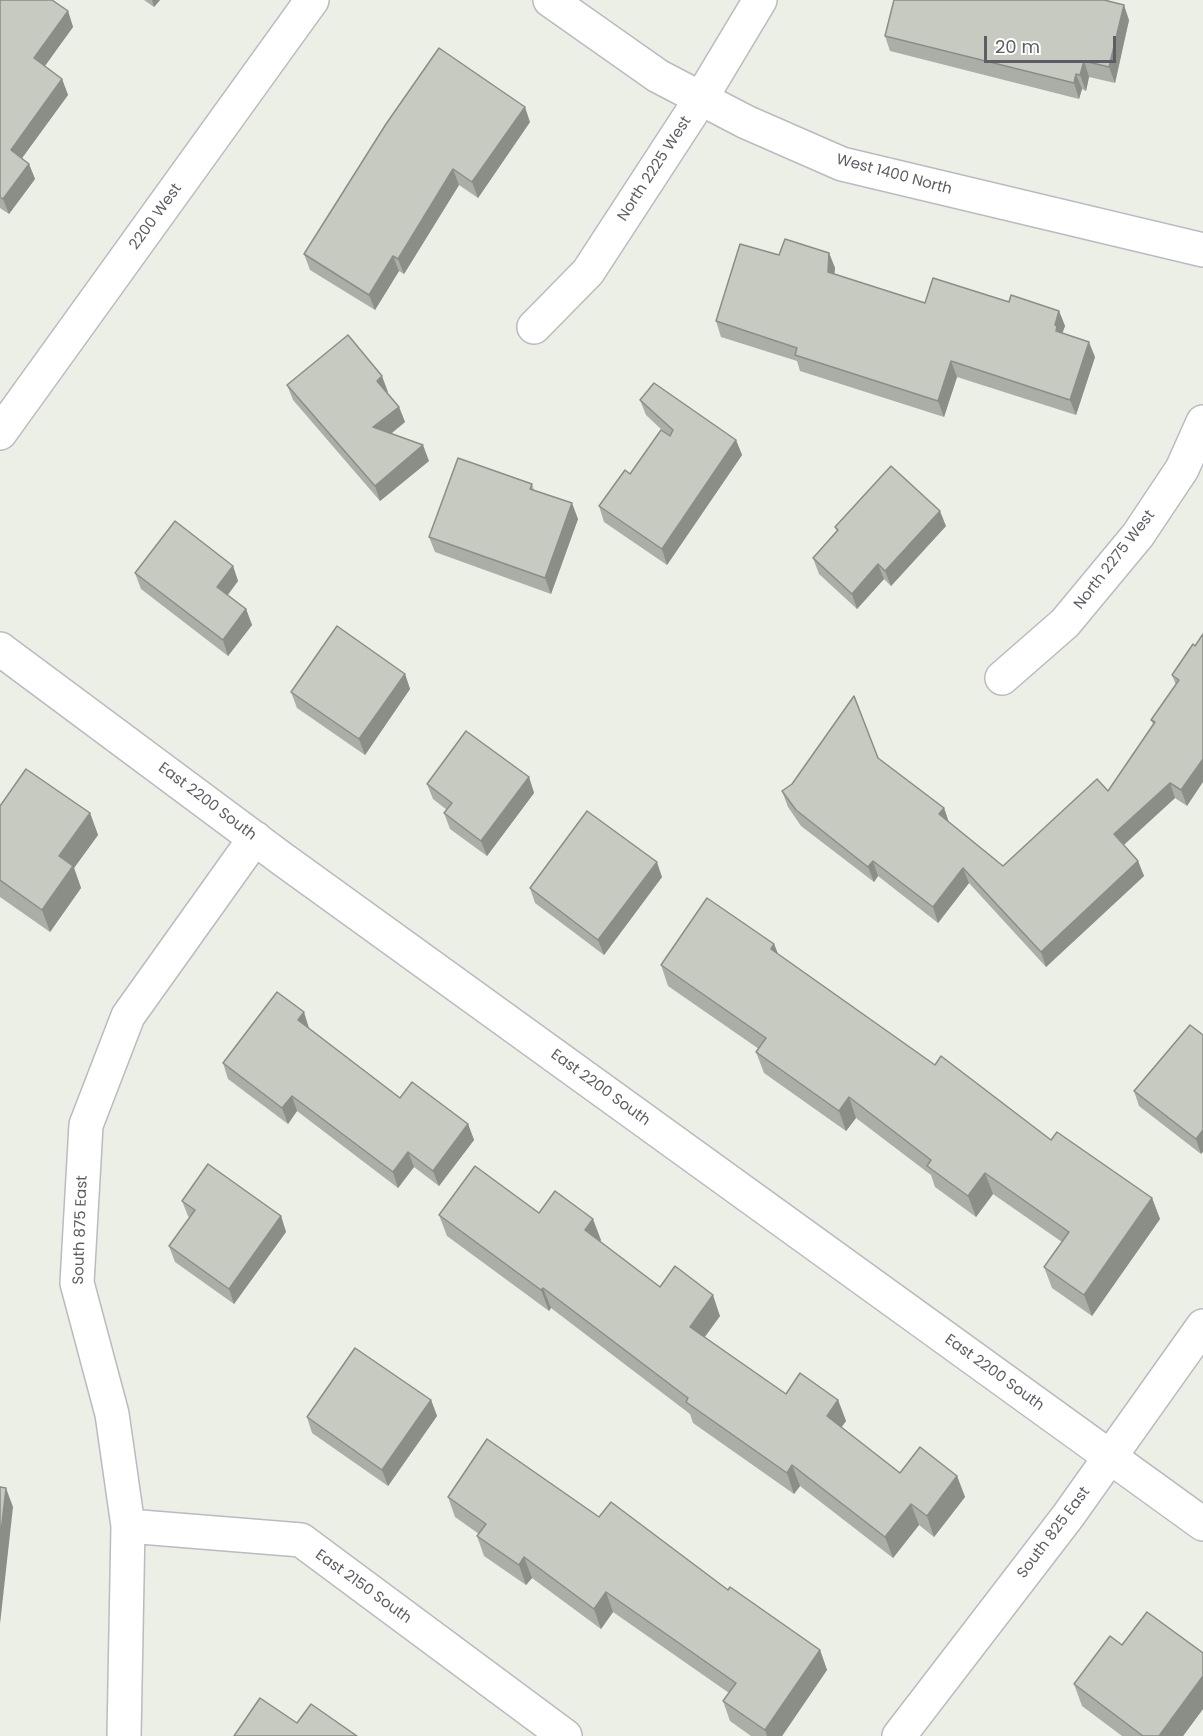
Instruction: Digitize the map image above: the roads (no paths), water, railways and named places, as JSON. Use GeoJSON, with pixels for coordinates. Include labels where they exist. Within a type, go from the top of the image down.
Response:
{"type":"FeatureCollection","features":[{"type":"Feature","properties":{"kind":"street","name":"2200 West"},"geometry":{"type":"LineString","coordinates":[[0,434],[312,0]]}},
{"type":"Feature","properties":{"kind":"street","name":"West 1400 North"},"geometry":{"type":"LineString","coordinates":[[550,0],[658,76],[700,100],[842,164],[1203,250]]}},
{"type":"Feature","properties":{"kind":"street","name":"North 2225 West"},"geometry":{"type":"LineString","coordinates":[[534,327],[588,272],[700,100],[760,0]]}},
{"type":"Feature","properties":{"kind":"street","name":"North 2275 West"},"geometry":{"type":"LineString","coordinates":[[1002,678],[1065,622],[1138,536],[1182,469],[1203,422]]}},
{"type":"Feature","properties":{"kind":"street","name":"East 2200 South"},"geometry":{"type":"LineString","coordinates":[[0,649],[255,838],[1203,1524]]}},
{"type":"Feature","properties":{"kind":"street","name":"South 875 East"},"geometry":{"type":"LineString","coordinates":[[124,1736],[128,1526],[112,1414],[77,1283],[86,1125],[128,1016],[255,838]]}},
{"type":"Feature","properties":{"kind":"street","name":"South 825 East"},"geometry":{"type":"LineString","coordinates":[[899,1736],[1068,1516],[1203,1326]]}},
{"type":"Feature","properties":{"kind":"street","name":"East 2150 South"},"geometry":{"type":"LineString","coordinates":[[128,1526],[301,1540],[566,1736]]}}]}
